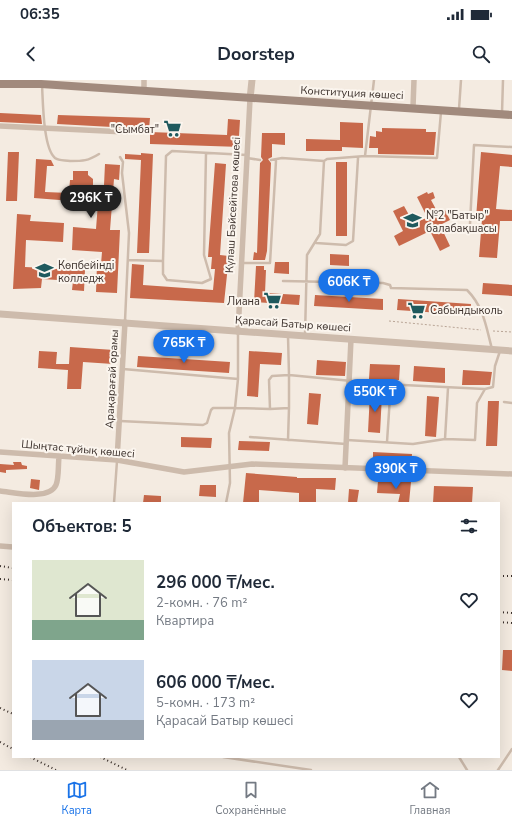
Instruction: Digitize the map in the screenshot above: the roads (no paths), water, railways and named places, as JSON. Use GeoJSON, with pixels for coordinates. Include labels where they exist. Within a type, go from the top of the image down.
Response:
{"type":"FeatureCollection","features":[{"type":"Feature","properties":{"kind":"main road","name":"Конституция көшесі"},"geometry":{"type":"LineString","coordinates":[[0,84],[41,82],[250,99],[413,107],[512,115]]}},
{"type":"Feature","properties":{"kind":"street"},"geometry":{"type":"LineString","coordinates":[[144,80],[144,91]]}},
{"type":"Feature","properties":{"kind":"street","name":"Күләш Бәйсейітова көшесі"},"geometry":{"type":"LineString","coordinates":[[238,332],[252,80]]}},
{"type":"Feature","properties":{"kind":"street"},"geometry":{"type":"LineString","coordinates":[[413,107],[414,80]]}},
{"type":"Feature","properties":{"kind":"street"},"geometry":{"type":"LineString","coordinates":[[0,126],[126,132]]}},
{"type":"Feature","properties":{"kind":"street","name":"Қарасай Батыр көшесі"},"geometry":{"type":"LineString","coordinates":[[0,314],[512,351]]}},
{"type":"Feature","properties":{"kind":"street","name":"Арақарағай орамы"},"geometry":{"type":"LineString","coordinates":[[117,460],[125,322]]}},
{"type":"Feature","properties":{"kind":"street"},"geometry":{"type":"LineString","coordinates":[[345,468],[351,340]]}},
{"type":"Feature","properties":{"kind":"street","name":"Шыңтас тұйық көшесі"},"geometry":{"type":"LineString","coordinates":[[0,452],[117,460],[184,472],[252,464],[512,474]]}},
{"type":"Feature","properties":{"kind":"street"},"geometry":{"type":"LineString","coordinates":[[0,491],[36,494],[50,492],[57,483],[59,457]]}},
{"type":"Feature","properties":{"kind":"street"},"geometry":{"type":"LineString","coordinates":[[0,546],[12,547]]}},
{"type":"Feature","properties":{"kind":"lane"},"geometry":{"type":"LineString","coordinates":[[365,156],[374,80]]}},
{"type":"Feature","properties":{"kind":"lane"},"geometry":{"type":"LineString","coordinates":[[458,110],[461,80]]}},
{"type":"Feature","properties":{"kind":"lane"},"geometry":{"type":"LineString","coordinates":[[502,114],[503,80]]}},
{"type":"Feature","properties":{"kind":"lane"},"geometry":{"type":"LineString","coordinates":[[41,82],[46,128],[51,151],[54,157],[59,160],[85,162],[99,154]]}},
{"type":"Feature","properties":{"kind":"lane"},"geometry":{"type":"LineString","coordinates":[[271,160],[276,161],[282,158],[324,161],[328,159],[358,158],[365,156],[437,158],[441,109]]}},
{"type":"Feature","properties":{"kind":"lane"},"geometry":{"type":"LineString","coordinates":[[470,224],[474,145],[512,147]]}},
{"type":"Feature","properties":{"kind":"lane"},"geometry":{"type":"LineString","coordinates":[[206,153],[204,255],[211,279],[202,284],[167,280],[163,274],[166,156],[172,151],[206,153],[248,156],[260,160]]}},
{"type":"Feature","properties":{"kind":"lane"},"geometry":{"type":"LineString","coordinates":[[120,156],[123,162],[122,174],[128,233],[125,322]]}},
{"type":"Feature","properties":{"kind":"lane"},"geometry":{"type":"LineString","coordinates":[[316,243],[346,244],[353,241],[358,158]]}},
{"type":"Feature","properties":{"kind":"lane"},"geometry":{"type":"LineString","coordinates":[[241,263],[270,263],[276,161]]}},
{"type":"Feature","properties":{"kind":"lane"},"geometry":{"type":"LineString","coordinates":[[305,336],[307,255],[308,251],[316,243],[320,234],[324,161]]}},
{"type":"Feature","properties":{"kind":"lane"},"geometry":{"type":"LineString","coordinates":[[128,260],[163,261]]}},
{"type":"Feature","properties":{"kind":"lane"},"geometry":{"type":"LineString","coordinates":[[270,409],[269,380],[272,376],[289,375],[383,384],[448,388],[485,389],[493,387],[497,350],[487,330],[476,300],[467,290],[391,288],[390,285],[383,283],[307,283],[283,281]]}},
{"type":"Feature","properties":{"kind":"lane"},"geometry":{"type":"LineString","coordinates":[[226,502],[230,483],[228,466],[229,433],[235,408],[238,379],[238,332]]}},
{"type":"Feature","properties":{"kind":"lane"},"geometry":{"type":"LineString","coordinates":[[288,335],[288,440]]}},
{"type":"Feature","properties":{"kind":"lane"},"geometry":{"type":"LineString","coordinates":[[122,369],[238,379]]}},
{"type":"Feature","properties":{"kind":"lane"},"geometry":{"type":"LineString","coordinates":[[383,384],[389,392],[390,397],[387,442]]}},
{"type":"Feature","properties":{"kind":"lane"},"geometry":{"type":"LineString","coordinates":[[445,439],[448,388]]}},
{"type":"Feature","properties":{"kind":"lane"},"geometry":{"type":"LineString","coordinates":[[250,437],[288,440],[413,444],[445,439],[475,440],[477,403],[485,389]]}},
{"type":"Feature","properties":{"kind":"lane"},"geometry":{"type":"LineString","coordinates":[[504,402],[512,403]]}},
{"type":"Feature","properties":{"kind":"lane"},"geometry":{"type":"LineString","coordinates":[[119,421],[198,425],[207,423],[213,408],[288,408]]}},
{"type":"Feature","properties":{"kind":"lane"},"geometry":{"type":"LineString","coordinates":[[114,502],[117,460]]}},
{"type":"Feature","properties":{"kind":"lane"},"geometry":{"type":"LineString","coordinates":[[498,770],[512,749]]}},
{"type":"Feature","properties":{"kind":"lane"},"geometry":{"type":"LineString","coordinates":[[230,758],[311,770]]}},
{"type":"Feature","properties":{"kind":"lane"},"geometry":{"type":"LineString","coordinates":[[460,758],[467,770]]}},
{"type":"Feature","properties":{"kind":"railway"},"geometry":{"type":"LineString","coordinates":[[0,566],[12,568]]}},
{"type":"Feature","properties":{"kind":"railway"},"geometry":{"type":"LineString","coordinates":[[500,576],[512,576]]}},
{"type":"Feature","properties":{"kind":"railway"},"geometry":{"type":"LineString","coordinates":[[0,579],[12,580]]}},
{"type":"Feature","properties":{"kind":"railway"},"geometry":{"type":"LineString","coordinates":[[500,612],[512,613]]}},
{"type":"Feature","properties":{"kind":"railway"},"geometry":{"type":"LineString","coordinates":[[500,622],[512,623]]}},
{"type":"Feature","properties":{"kind":"railway"},"geometry":{"type":"LineString","coordinates":[[0,708],[12,714]]}},
{"type":"Feature","properties":{"kind":"railway"},"geometry":{"type":"LineString","coordinates":[[0,742],[12,748]]}},
{"type":"Feature","properties":{"kind":"railway"},"geometry":{"type":"LineString","coordinates":[[32,758],[56,770]]}},
{"type":"Feature","properties":{"kind":"railway"},"geometry":{"type":"LineString","coordinates":[[102,758],[127,770]]}},
{"type":"Feature","properties":{"kind":"place","name":"\"Сымбат\""},"geometry":{"type":"Point","coordinates":[172,129]}},
{"type":"Feature","properties":{"kind":"place","name":"№2 \"Батыр\" балабақшасы"},"geometry":{"type":"Point","coordinates":[413,221]}},
{"type":"Feature","properties":{"kind":"place","name":"Көпбейінді колледж"},"geometry":{"type":"Point","coordinates":[45,271]}},
{"type":"Feature","properties":{"kind":"place","name":"Лиана"},"geometry":{"type":"Point","coordinates":[273,301]}},
{"type":"Feature","properties":{"kind":"place","name":"Сабындыколь"},"geometry":{"type":"Point","coordinates":[417,310]}}]}
